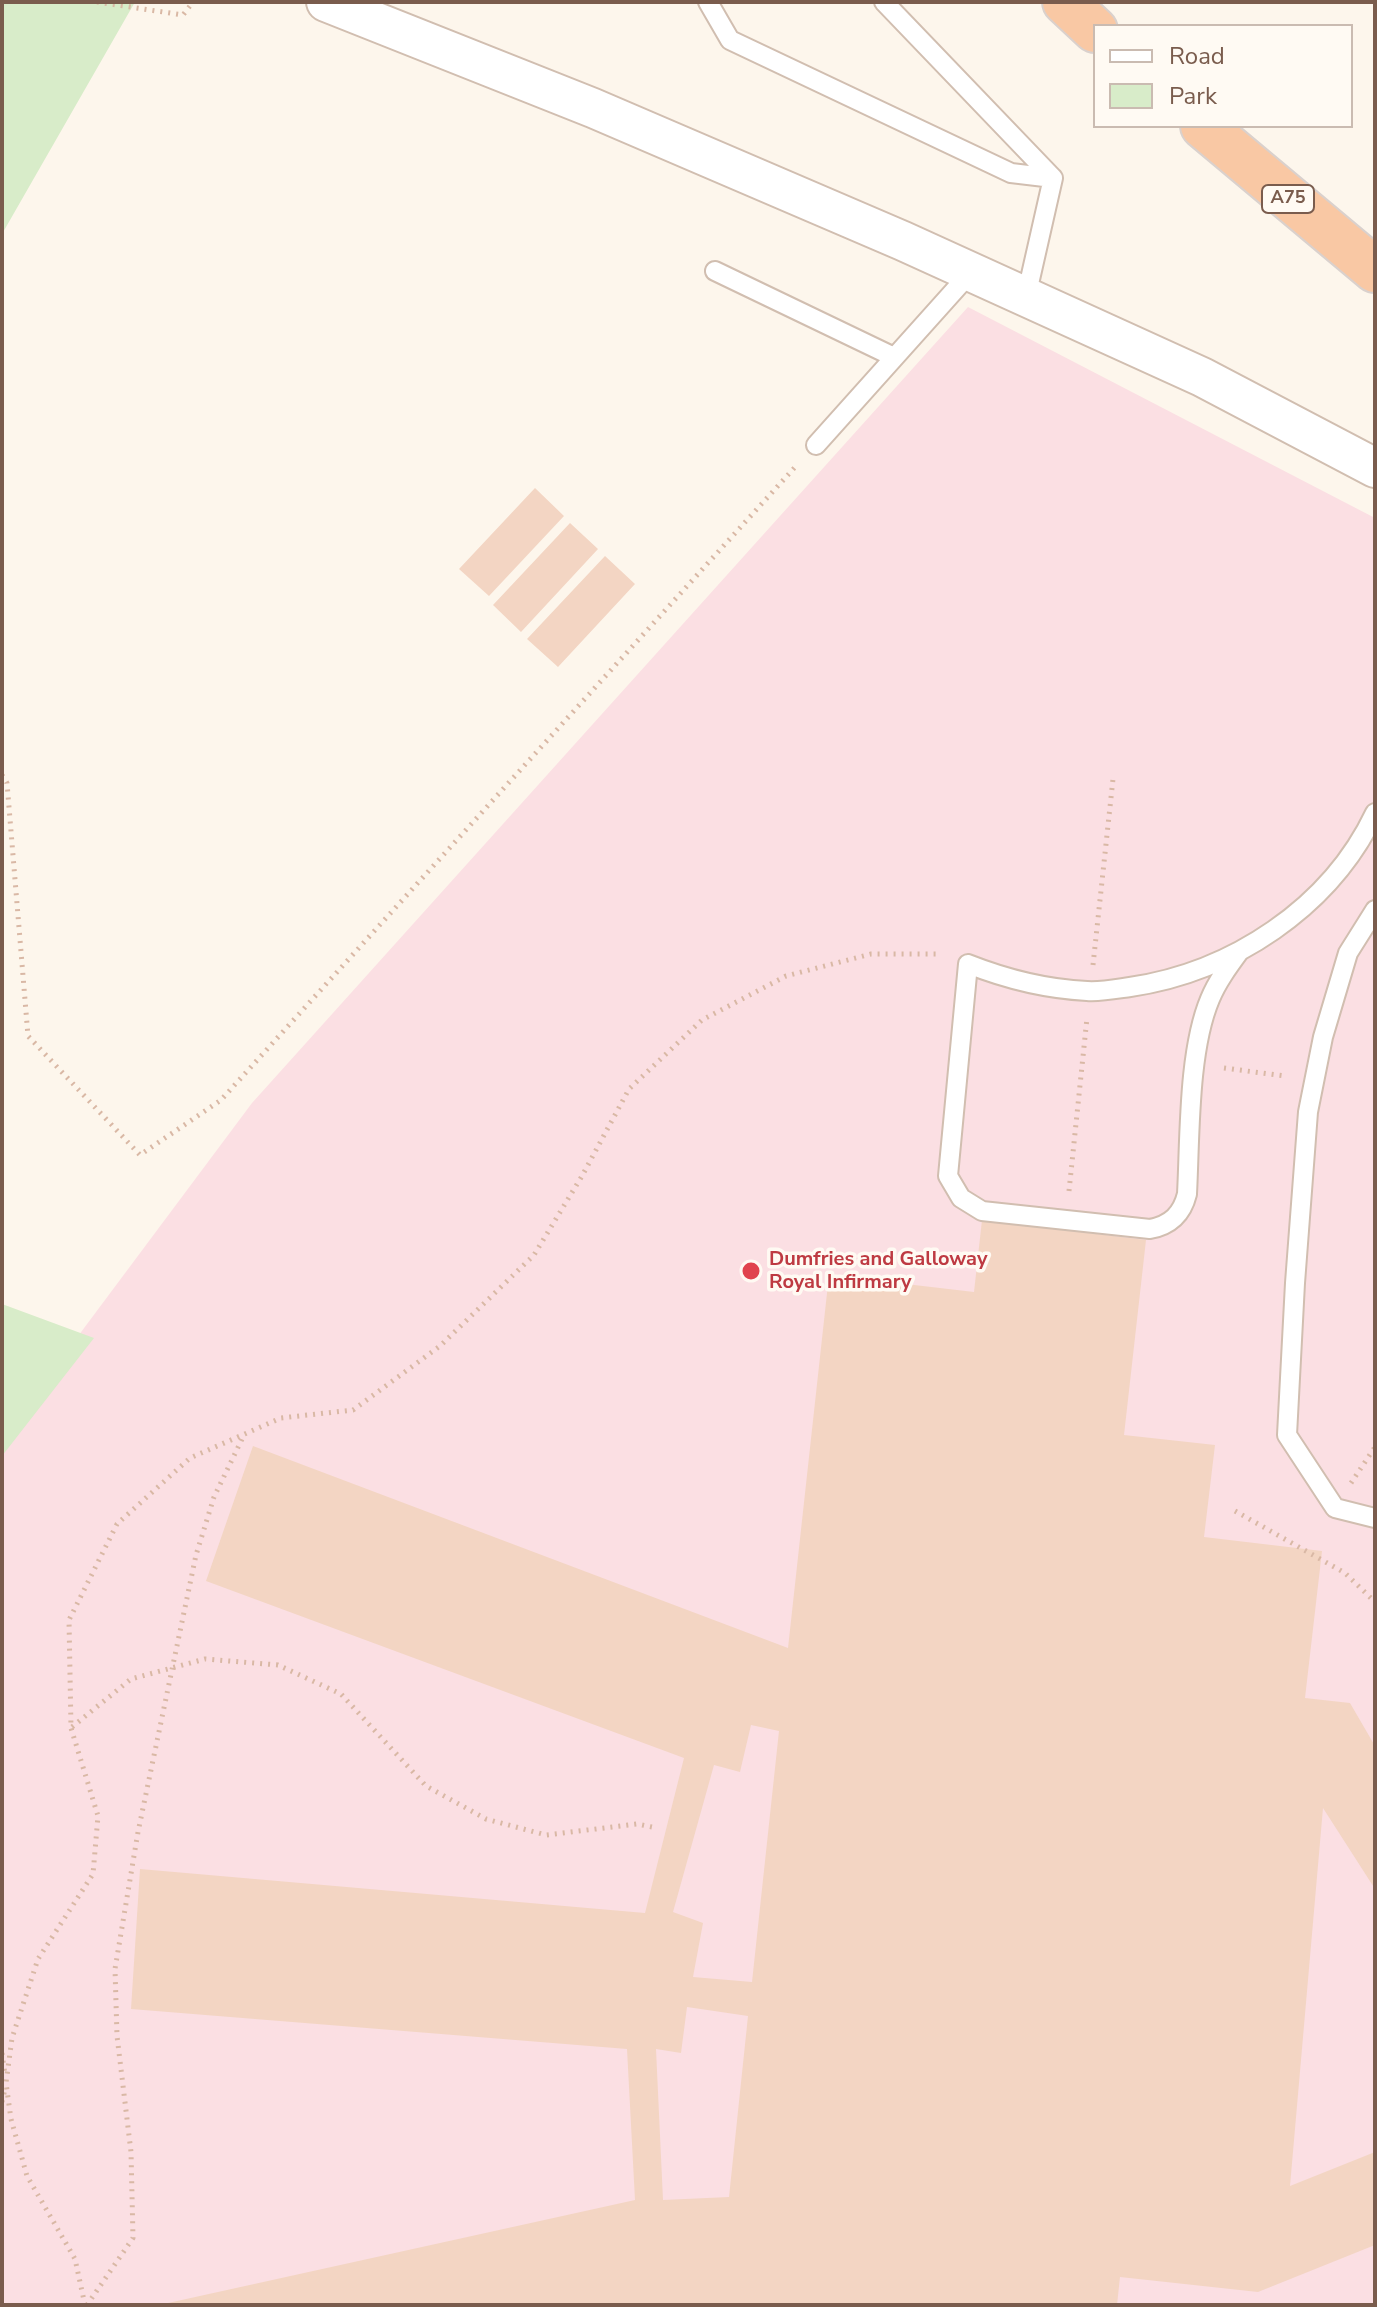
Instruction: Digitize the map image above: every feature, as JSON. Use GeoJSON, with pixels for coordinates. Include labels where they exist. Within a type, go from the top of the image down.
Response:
{"type":"FeatureCollection","features":[{"type":"Feature","properties":{"kind":"highway"},"geometry":{"type":"LineString","coordinates":[[1065,2],[1093,28]]}},
{"type":"Feature","properties":{"kind":"highway","name":"A75"},"geometry":{"type":"LineString","coordinates":[[1205,128],[1375,270]]}},
{"type":"Feature","properties":{"kind":"street"},"geometry":{"type":"LineString","coordinates":[[326,2],[593,108],[971,272],[1202,377],[1375,468]]}},
{"type":"Feature","properties":{"kind":"lane"},"geometry":{"type":"LineString","coordinates":[[708,2],[730,40],[1011,173],[1053,178]]}},
{"type":"Feature","properties":{"kind":"lane"},"geometry":{"type":"LineString","coordinates":[[884,2],[1053,178]]}},
{"type":"Feature","properties":{"kind":"lane"},"geometry":{"type":"LineString","coordinates":[[1026,297],[1053,178]]}},
{"type":"Feature","properties":{"kind":"lane"},"geometry":{"type":"LineString","coordinates":[[715,271],[894,357]]}},
{"type":"Feature","properties":{"kind":"lane"},"geometry":{"type":"LineString","coordinates":[[816,445],[971,272]]}},
{"type":"Feature","properties":{"kind":"lane"},"geometry":{"type":"LineString","coordinates":[[1239,952],[1210,998],[1201,1024],[1195,1065],[1187,1194],[1178,1215],[1171,1222],[1150,1229],[982,1211],[970,1206],[953,1188],[948,1176],[968,964],[1014,980],[1090,992],[1166,980],[1211,965],[1239,952],[1292,917],[1315,896],[1355,847],[1375,813]]}},
{"type":"Feature","properties":{"kind":"lane"},"geometry":{"type":"LineString","coordinates":[[1375,910],[1348,953],[1342,970],[1323,1037],[1308,1112],[1296,1256],[1287,1435],[1335,1508],[1375,1518]]}},
{"type":"Feature","properties":{"kind":"path"},"geometry":{"type":"LineString","coordinates":[[97,2],[183,15],[193,2]]}},
{"type":"Feature","properties":{"kind":"path"},"geometry":{"type":"LineString","coordinates":[[2,775],[7,783],[28,1036],[140,1155],[221,1100],[816,445]]}},
{"type":"Feature","properties":{"kind":"path"},"geometry":{"type":"LineString","coordinates":[[2,2102],[12,2038],[38,1959],[93,1874],[98,1816],[71,1728],[69,1620],[117,1524],[190,1458],[281,1418],[353,1410],[440,1346],[534,1255],[582,1176],[629,1089],[702,1020],[786,976],[871,954],[948,954],[968,964]]}},
{"type":"Feature","properties":{"kind":"path"},"geometry":{"type":"LineString","coordinates":[[1195,1065],[1315,1080]]}},
{"type":"Feature","properties":{"kind":"path"},"geometry":{"type":"LineString","coordinates":[[86,2305],[133,2238],[131,2152],[117,2036],[115,1969],[138,1832],[196,1555],[214,1497],[245,1434]]}},
{"type":"Feature","properties":{"kind":"path"},"geometry":{"type":"LineString","coordinates":[[1335,1508],[1375,1447]]}},
{"type":"Feature","properties":{"kind":"path"},"geometry":{"type":"LineString","coordinates":[[1235,1511],[1345,1573],[1375,1602]]}},
{"type":"Feature","properties":{"kind":"path"},"geometry":{"type":"LineString","coordinates":[[71,1728],[131,1679],[205,1659],[278,1665],[341,1694],[426,1786],[486,1819],[546,1835],[593,1832],[637,1824],[657,1828]]}},
{"type":"Feature","properties":{"kind":"path"},"geometry":{"type":"LineString","coordinates":[[2,2053],[11,2119],[27,2176],[75,2259],[86,2305]]}},
{"type":"Feature","properties":{"kind":"shaded area","name":"Dumfries and Galloway Royal Infirmary"},"geometry":{"type":"Polygon","coordinates":[[[968,307],[1375,518],[1375,2305],[2,2305],[2,1438],[252,1103],[968,307]]]}},
{"type":"Feature","properties":{"kind":"green space"},"geometry":{"type":"Polygon","coordinates":[[[2,2],[135,2],[2,234],[2,2]]]}},
{"type":"Feature","properties":{"kind":"green space"},"geometry":{"type":"Polygon","coordinates":[[[2,1304],[94,1338],[2,1456],[2,1304]]]}},
{"type":"Feature","properties":{"kind":"building"},"geometry":{"type":"Polygon","coordinates":[[[535,488],[564,516],[489,596],[459,569],[535,488]]]}},
{"type":"Feature","properties":{"kind":"building"},"geometry":{"type":"Polygon","coordinates":[[[570,523],[598,549],[521,632],[493,605],[570,523]]]}},
{"type":"Feature","properties":{"kind":"building"},"geometry":{"type":"Polygon","coordinates":[[[605,556],[635,584],[558,667],[527,639],[605,556]]]}},
{"type":"Feature","properties":{"kind":"building"},"geometry":{"type":"Polygon","coordinates":[[[982,1220],[1146,1240],[1124,1435],[1215,1445],[1204,1537],[1322,1551],[1305,1698],[1350,1703],[1375,1746],[1375,1889],[1323,1808],[1290,2186],[1375,2152],[1375,2245],[1258,2292],[1120,2277],[1117,2305],[159,2305],[635,2200],[627,2049],[131,2009],[140,1869],[645,1913],[684,1758],[206,1581],[253,1446],[788,1648],[829,1275],[974,1292],[982,1220]],[[751,1725],[740,1772],[714,1765],[673,1912],[703,1923],[693,1977],[752,1982],[779,1731],[751,1725]],[[687,2007],[681,2053],[656,2049],[663,2200],[729,2197],[748,2016],[687,2007]]]}},
{"type":"Feature","properties":{"kind":"place","name":"Dumfries and Galloway Royal Infirmary"},"geometry":{"type":"Point","coordinates":[751,1271]}}]}
